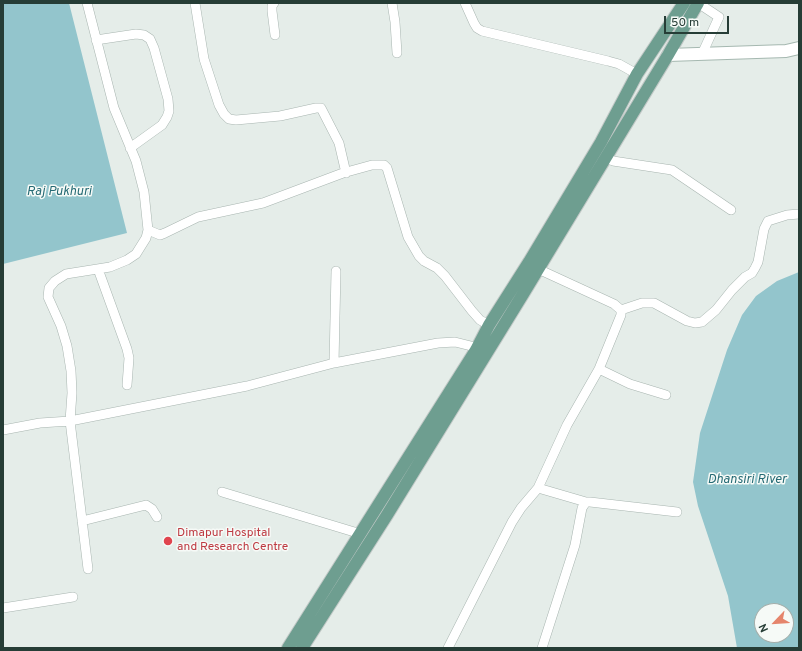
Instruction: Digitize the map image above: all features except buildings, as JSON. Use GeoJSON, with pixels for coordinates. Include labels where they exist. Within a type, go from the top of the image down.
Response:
{"type":"FeatureCollection","features":[{"type":"Feature","properties":{"kind":"main road"},"geometry":{"type":"LineString","coordinates":[[288,648],[476,350],[489,325],[529,262],[601,142],[637,74],[684,3]]}},
{"type":"Feature","properties":{"kind":"main road"},"geometry":{"type":"LineString","coordinates":[[302,648],[387,515],[668,55],[698,3]]}},
{"type":"Feature","properties":{"kind":"street"},"geometry":{"type":"LineString","coordinates":[[87,3],[114,108],[136,161],[144,192],[148,230],[146,238],[136,254],[127,260],[110,267],[66,274],[55,281],[49,288],[48,293],[48,297],[61,326],[67,346],[71,371],[72,393],[70,421],[88,569]]}},
{"type":"Feature","properties":{"kind":"street"},"geometry":{"type":"LineString","coordinates":[[195,3],[204,59],[219,105],[224,114],[229,119],[236,120],[280,116],[321,108],[339,143],[346,173]]}},
{"type":"Feature","properties":{"kind":"street"},"geometry":{"type":"LineString","coordinates":[[274,3],[272,6],[272,11],[275,35]]}},
{"type":"Feature","properties":{"kind":"street"},"geometry":{"type":"LineString","coordinates":[[392,3],[397,53]]}},
{"type":"Feature","properties":{"kind":"street"},"geometry":{"type":"LineString","coordinates":[[465,3],[477,28],[482,31],[619,64],[637,74]]}},
{"type":"Feature","properties":{"kind":"street"},"geometry":{"type":"LineString","coordinates":[[698,3],[719,17],[702,54]]}},
{"type":"Feature","properties":{"kind":"street"},"geometry":{"type":"LineString","coordinates":[[96,40],[136,34],[144,35],[150,39],[154,48],[168,98],[169,111],[167,118],[162,125],[130,148]]}},
{"type":"Feature","properties":{"kind":"street"},"geometry":{"type":"LineString","coordinates":[[668,55],[786,51],[799,48]]}},
{"type":"Feature","properties":{"kind":"street"},"geometry":{"type":"LineString","coordinates":[[606,157],[613,161],[672,170],[731,210]]}},
{"type":"Feature","properties":{"kind":"street"},"geometry":{"type":"LineString","coordinates":[[148,230],[160,235],[198,217],[263,203],[346,173],[372,165],[384,165],[387,168],[408,238],[418,256],[437,268],[445,276],[472,312],[480,320],[489,325]]}},
{"type":"Feature","properties":{"kind":"street"},"geometry":{"type":"LineString","coordinates":[[621,310],[642,303],[654,303],[687,321],[695,323],[702,322],[709,318],[732,290],[745,277],[752,273],[758,262],[764,229],[768,222],[787,215],[799,214]]}},
{"type":"Feature","properties":{"kind":"street"},"geometry":{"type":"LineString","coordinates":[[538,268],[614,304],[621,310]]}},
{"type":"Feature","properties":{"kind":"street"},"geometry":{"type":"LineString","coordinates":[[98,269],[127,349],[129,358],[127,385]]}},
{"type":"Feature","properties":{"kind":"street"},"geometry":{"type":"LineString","coordinates":[[334,363],[336,271]]}},
{"type":"Feature","properties":{"kind":"street"},"geometry":{"type":"LineString","coordinates":[[448,648],[512,522],[521,508],[538,488],[567,425],[598,369],[619,320],[621,310]]}},
{"type":"Feature","properties":{"kind":"street"},"geometry":{"type":"LineString","coordinates":[[3,430],[40,423],[70,421],[247,386],[334,363],[438,343],[455,342],[471,346],[476,350]]}},
{"type":"Feature","properties":{"kind":"street"},"geometry":{"type":"LineString","coordinates":[[598,369],[630,384],[666,395]]}},
{"type":"Feature","properties":{"kind":"street"},"geometry":{"type":"LineString","coordinates":[[538,488],[586,502],[677,512]]}},
{"type":"Feature","properties":{"kind":"street"},"geometry":{"type":"LineString","coordinates":[[222,492],[361,534]]}},
{"type":"Feature","properties":{"kind":"street"},"geometry":{"type":"LineString","coordinates":[[542,648],[575,545],[582,508],[586,502]]}},
{"type":"Feature","properties":{"kind":"street"},"geometry":{"type":"LineString","coordinates":[[82,521],[146,505],[152,509],[157,517]]}},
{"type":"Feature","properties":{"kind":"street"},"geometry":{"type":"LineString","coordinates":[[3,608],[73,597]]}},
{"type":"Feature","properties":{"kind":"water","name":"Raj Pukhuri"},"geometry":{"type":"Polygon","coordinates":[[[3,3],[69,3],[127,233],[3,264],[3,3]]]}},
{"type":"Feature","properties":{"kind":"water","name":"Dhansiri River"},"geometry":{"type":"Polygon","coordinates":[[[799,272],[799,648],[737,648],[728,596],[698,506],[693,482],[700,433],[727,350],[742,315],[756,296],[777,281],[799,272]]]}},
{"type":"Feature","properties":{"kind":"place","name":"Dimapur Hospital and Research Centre"},"geometry":{"type":"Point","coordinates":[168,541]}}]}
